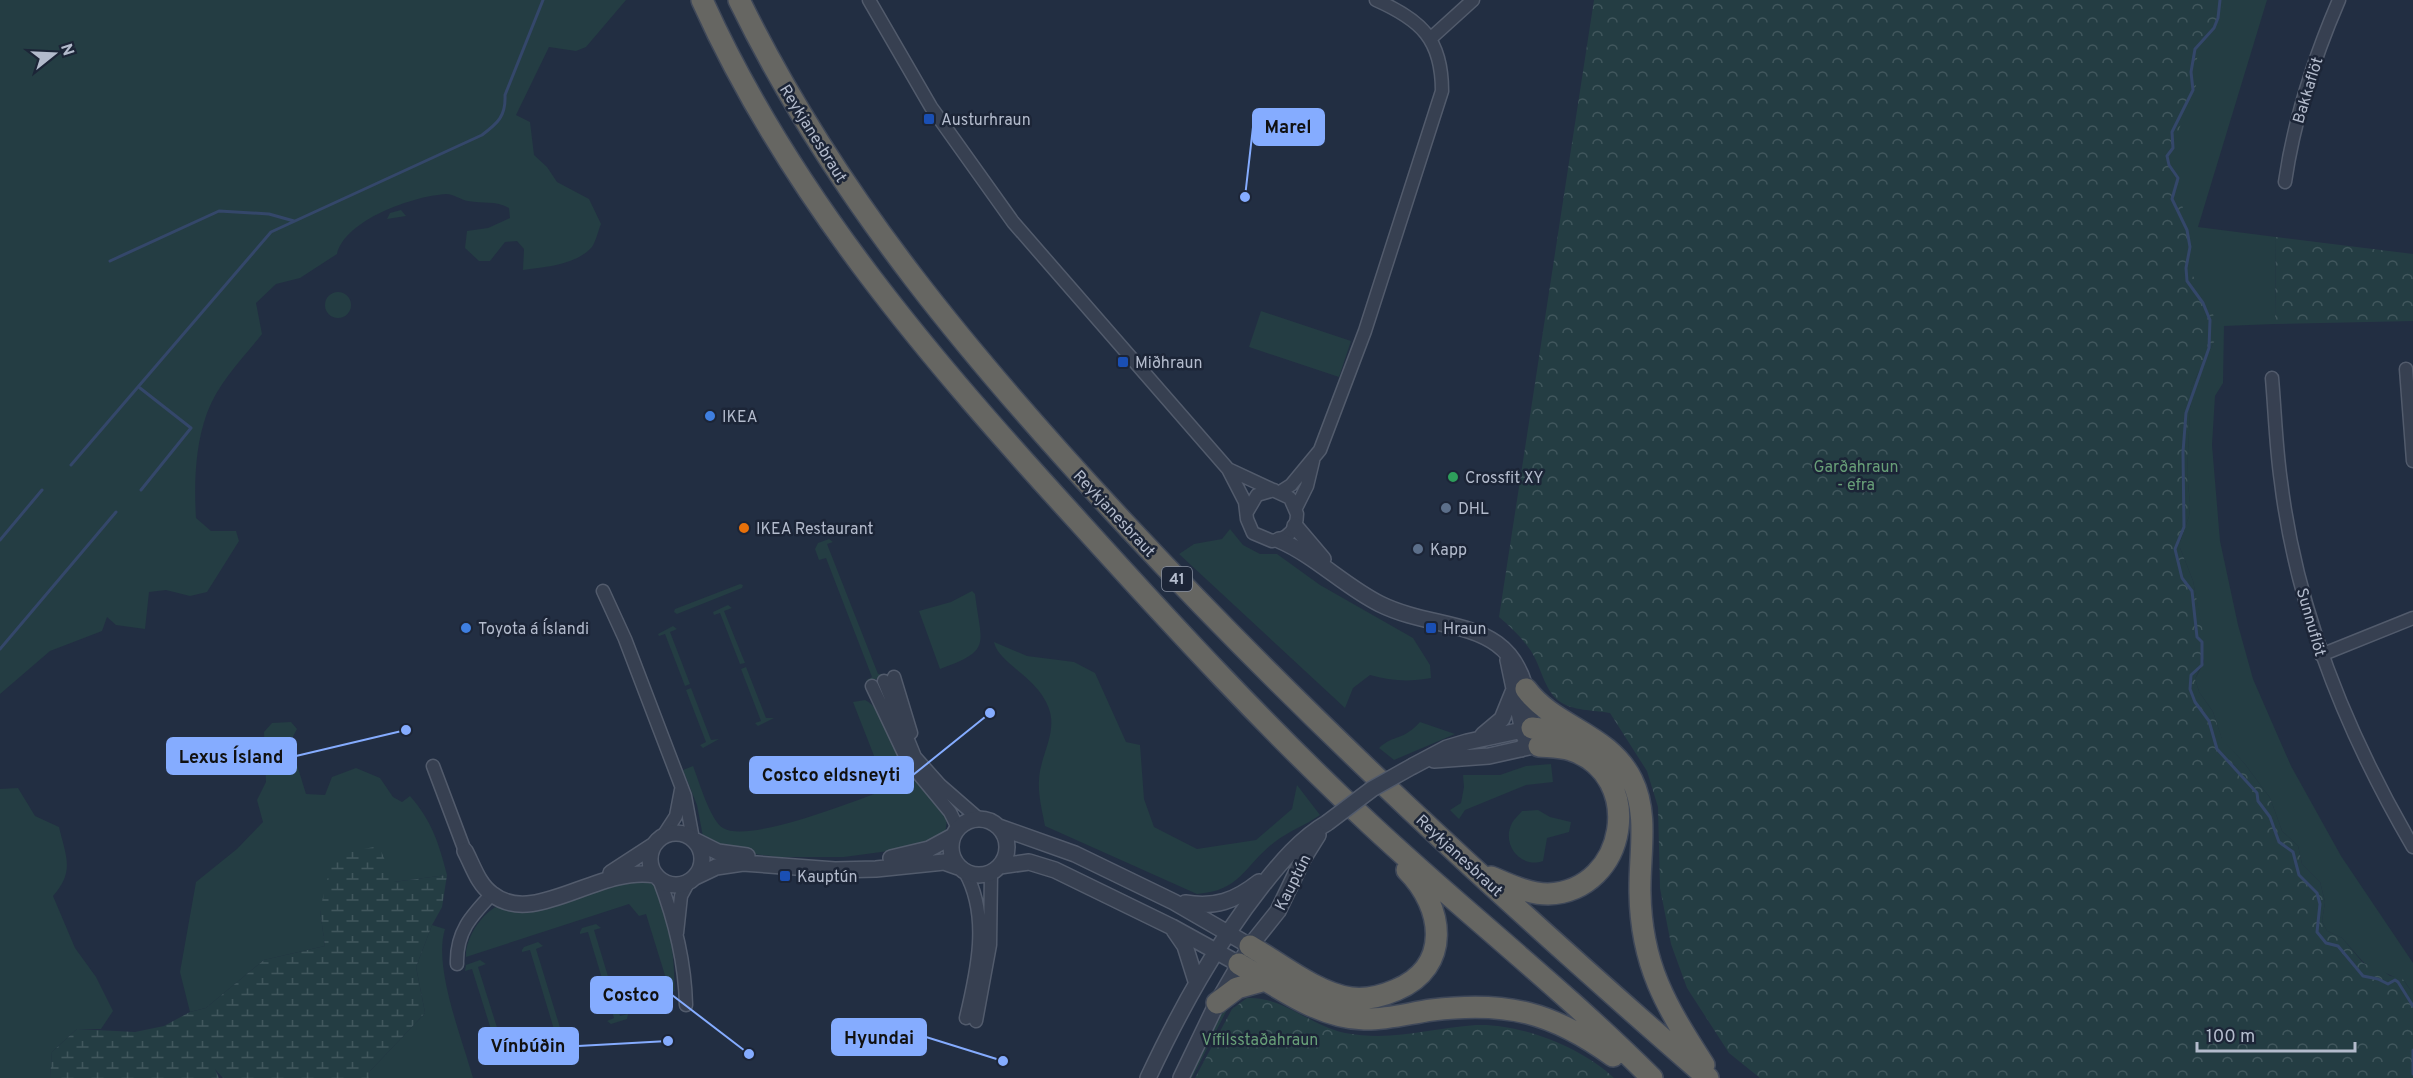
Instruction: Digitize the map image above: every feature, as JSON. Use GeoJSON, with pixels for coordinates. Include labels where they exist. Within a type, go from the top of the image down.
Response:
{"type":"FeatureCollection","features":[{"type":"Feature","properties":{"kind":"highway","name":"Reykjanesbraut"},"geometry":{"type":"LineString","coordinates":[[702,0],[743,82],[793,166],[848,247],[907,324],[1012,449],[1147,599],[1371,825],[1652,1078]]}},
{"type":"Feature","properties":{"kind":"highway","name":"Reykjanesbraut"},"geometry":{"type":"LineString","coordinates":[[739,0],[792,101],[837,173],[907,271],[998,383],[1222,627],[1283,688],[1575,962],[1708,1078]]}},
{"type":"Feature","properties":{"kind":"highway"},"geometry":{"type":"LineString","coordinates":[[1520,689],[1550,714],[1589,735],[1620,761],[1638,794],[1642,924],[1652,970],[1669,1011],[1713,1078]]}},
{"type":"Feature","properties":{"kind":"highway"},"geometry":{"type":"LineString","coordinates":[[1528,739],[1589,735]]}},
{"type":"Feature","properties":{"kind":"highway"},"geometry":{"type":"LineString","coordinates":[[1478,872],[1529,891],[1558,893],[1590,879],[1611,855],[1617,839],[1620,819],[1616,798],[1609,782],[1596,766],[1582,755],[1528,739]]}},
{"type":"Feature","properties":{"kind":"highway"},"geometry":{"type":"LineString","coordinates":[[1250,946],[1325,990],[1358,999],[1383,996],[1415,980],[1431,959],[1435,946],[1435,914],[1423,888],[1310,774],[1288,743]]}},
{"type":"Feature","properties":{"kind":"highway"},"geometry":{"type":"LineString","coordinates":[[1239,964],[1310,1005],[1364,1019],[1470,1005],[1512,1008],[1568,1028],[1646,1078]]}},
{"type":"Feature","properties":{"kind":"highway"},"geometry":{"type":"LineString","coordinates":[[1217,1003],[1237,988],[1266,980]]}},
{"type":"Feature","properties":{"kind":"street"},"geometry":{"type":"LineString","coordinates":[[869,0],[932,107],[1013,222],[1228,469],[1239,489],[1249,526],[1258,537],[1279,540],[1296,547],[1380,604],[1420,618],[1478,631],[1495,641],[1521,675],[1520,689],[1528,739]]}},
{"type":"Feature","properties":{"kind":"street"},"geometry":{"type":"LineString","coordinates":[[1247,512],[1257,495],[1277,491],[1291,485],[1320,450],[1365,330],[1442,91],[1442,77],[1436,49],[1430,39],[1410,17],[1376,0]]}},
{"type":"Feature","properties":{"kind":"street"},"geometry":{"type":"LineString","coordinates":[[1430,39],[1473,0]]}},
{"type":"Feature","properties":{"kind":"street","name":"Bakkaflöt"},"geometry":{"type":"LineString","coordinates":[[2285,182],[2290,148],[2302,102],[2339,0]]}},
{"type":"Feature","properties":{"kind":"street"},"geometry":{"type":"LineString","coordinates":[[2406,369],[2413,460]]}},
{"type":"Feature","properties":{"kind":"street","name":"Sunnuflöt"},"geometry":{"type":"LineString","coordinates":[[2272,378],[2281,482],[2288,523],[2321,655],[2361,752],[2413,847]]}},
{"type":"Feature","properties":{"kind":"street"},"geometry":{"type":"LineString","coordinates":[[1279,540],[1286,537],[1295,526],[1296,508],[1307,486],[1313,460]]}},
{"type":"Feature","properties":{"kind":"street"},"geometry":{"type":"LineString","coordinates":[[1228,469],[1290,498],[1296,508]]}},
{"type":"Feature","properties":{"kind":"street"},"geometry":{"type":"LineString","coordinates":[[1295,526],[1332,571]]}},
{"type":"Feature","properties":{"kind":"street"},"geometry":{"type":"LineString","coordinates":[[603,591],[625,639],[688,805],[694,840],[702,855],[702,863],[681,896],[676,937]]}},
{"type":"Feature","properties":{"kind":"street"},"geometry":{"type":"LineString","coordinates":[[2321,655],[2413,618]]}},
{"type":"Feature","properties":{"kind":"street"},"geometry":{"type":"LineString","coordinates":[[889,679],[911,750],[939,784],[979,819],[1075,854],[1174,902],[1250,946]]}},
{"type":"Feature","properties":{"kind":"street"},"geometry":{"type":"LineString","coordinates":[[872,686],[907,760],[950,812],[955,832],[951,852],[975,896],[979,930],[971,1019],[990,945],[996,870],[1007,851],[1004,834],[999,827]]}},
{"type":"Feature","properties":{"kind":"street"},"geometry":{"type":"LineString","coordinates":[[1475,739],[1489,732],[1502,719],[1520,689]]}},
{"type":"Feature","properties":{"kind":"street","name":"Kauptún"},"geometry":{"type":"LineString","coordinates":[[1148,1078],[1196,981],[1227,931],[1280,864],[1314,830],[1372,789],[1447,748],[1475,739],[1528,739]]}},
{"type":"Feature","properties":{"kind":"street","name":"Kauptún"},"geometry":{"type":"LineString","coordinates":[[1418,764],[1489,756],[1528,739]]}},
{"type":"Feature","properties":{"kind":"street"},"geometry":{"type":"LineString","coordinates":[[433,766],[465,851],[481,882],[492,894],[504,901],[525,906],[537,904],[603,879],[635,872],[657,877],[672,885],[692,880],[716,867],[743,863],[835,870],[876,869],[944,862],[974,875],[1029,862],[1082,881],[1239,964]]}},
{"type":"Feature","properties":{"kind":"street"},"geometry":{"type":"LineString","coordinates":[[681,789],[676,816],[650,855],[676,937],[685,977],[686,1005]]}},
{"type":"Feature","properties":{"kind":"street"},"geometry":{"type":"LineString","coordinates":[[603,879],[658,840],[682,833],[718,852],[795,861],[843,861],[910,855],[929,849],[971,820],[979,819]]}},
{"type":"Feature","properties":{"kind":"street","name":"Kauptún"},"geometry":{"type":"LineString","coordinates":[[1180,1078],[1239,964],[1250,946],[1278,911],[1303,859],[1327,823]]}},
{"type":"Feature","properties":{"kind":"street"},"geometry":{"type":"LineString","coordinates":[[1174,902],[1198,906],[1220,904],[1246,891],[1280,864]]}},
{"type":"Feature","properties":{"kind":"street"},"geometry":{"type":"LineString","coordinates":[[458,964],[459,937],[464,926],[492,894]]}},
{"type":"Feature","properties":{"kind":"street"},"geometry":{"type":"LineString","coordinates":[[1172,927],[1185,946],[1196,981]]}},
{"type":"Feature","properties":{"kind":"green space"},"geometry":{"type":"Polygon","coordinates":[[[0,0],[626,0],[586,47],[576,51],[549,47],[516,115],[530,122],[534,155],[547,167],[557,182],[589,199],[601,224],[592,247],[578,258],[569,261],[523,270],[524,249],[517,241],[505,242],[490,261],[479,261],[465,248],[467,231],[488,228],[510,218],[509,208],[494,203],[468,201],[446,194],[416,199],[382,212],[353,231],[343,242],[337,254],[300,278],[276,284],[256,303],[262,334],[231,371],[218,391],[207,413],[200,439],[195,479],[196,518],[211,531],[236,531],[239,541],[207,592],[190,596],[166,590],[149,592],[145,629],[116,625],[107,617],[102,631],[50,651],[0,694],[0,0]]]}},
{"type":"Feature","properties":{"kind":"green space","name":"Garðahraun - efra"},"geometry":{"type":"Polygon","coordinates":[[[1594,0],[2224,0],[2220,16],[2200,46],[2194,72],[2196,86],[2172,147],[2180,166],[2177,193],[2194,235],[2189,272],[2205,289],[2213,313],[2216,333],[2214,342],[2191,387],[2187,473],[2190,504],[2189,516],[2180,542],[2180,548],[2193,581],[2207,652],[2195,679],[2199,692],[2213,712],[2222,739],[2244,763],[2270,798],[2282,831],[2298,846],[2302,864],[2320,882],[2325,902],[2322,921],[2327,931],[2342,938],[2363,963],[2379,968],[2390,976],[2402,978],[2413,994],[2413,1078],[1760,1078],[1729,1053],[1687,988],[1671,944],[1660,888],[1658,807],[1647,771],[1610,713],[1570,707],[1554,696],[1531,651],[1499,617],[1594,0]]]}},
{"type":"Feature","properties":{"kind":"green space"},"geometry":{"type":"Polygon","coordinates":[[[2203,0],[2267,0],[2198,227],[2276,237],[2275,324],[2224,326],[2223,383],[2215,396],[2212,445],[2220,541],[2238,625],[2253,679],[2291,766],[2341,856],[2413,963],[2413,994],[2405,982],[2364,963],[2342,938],[2327,931],[2322,921],[2325,902],[2320,882],[2302,864],[2298,846],[2282,831],[2270,798],[2244,763],[2222,740],[2213,712],[2199,692],[2195,679],[2204,662],[2203,635],[2193,581],[2180,548],[2180,542],[2189,516],[2190,504],[2187,473],[2191,387],[2214,342],[2194,307],[2165,118],[2203,0]]]}},
{"type":"Feature","properties":{"kind":"green space"},"geometry":{"type":"Polygon","coordinates":[[[401,210],[406,216],[387,219],[390,213],[401,210]]]}},
{"type":"Feature","properties":{"kind":"green space"},"geometry":{"type":"Polygon","coordinates":[[[2276,237],[2413,254],[2413,321],[2275,324],[2276,237]]]}},
{"type":"Feature","properties":{"kind":"green space"},"geometry":{"type":"Polygon","coordinates":[[[338,292],[347,296],[351,305],[347,314],[338,318],[329,314],[325,305],[329,296],[338,292]]]}},
{"type":"Feature","properties":{"kind":"green space"},"geometry":{"type":"Polygon","coordinates":[[[1261,311],[1351,341],[1339,377],[1249,347],[1261,311]]]}},
{"type":"Feature","properties":{"kind":"green space"},"geometry":{"type":"Polygon","coordinates":[[[1230,529],[1243,545],[1260,554],[1277,554],[1320,585],[1413,638],[1430,665],[1431,678],[1400,680],[1370,675],[1353,688],[1345,708],[1179,554],[1194,544],[1222,539],[1230,529]]]}},
{"type":"Feature","properties":{"kind":"green space"},"geometry":{"type":"Polygon","coordinates":[[[829,539],[833,542],[827,544],[878,674],[886,674],[870,682],[866,680],[872,677],[826,558],[819,560],[815,549],[818,543],[829,539]]]}},
{"type":"Feature","properties":{"kind":"green space"},"geometry":{"type":"Polygon","coordinates":[[[740,584],[743,585],[742,588],[677,614],[674,612],[675,609],[740,584]]]}},
{"type":"Feature","properties":{"kind":"green space"},"geometry":{"type":"Polygon","coordinates":[[[972,591],[975,594],[980,625],[980,644],[969,656],[940,669],[919,611],[951,602],[972,591]]]}},
{"type":"Feature","properties":{"kind":"green space"},"geometry":{"type":"Polygon","coordinates":[[[728,605],[732,608],[724,611],[745,663],[740,664],[720,613],[714,615],[713,612],[728,605]]]}},
{"type":"Feature","properties":{"kind":"green space"},"geometry":{"type":"Polygon","coordinates":[[[673,626],[677,629],[670,632],[690,684],[685,686],[665,634],[659,636],[658,634],[673,626]]]}},
{"type":"Feature","properties":{"kind":"green space"},"geometry":{"type":"Polygon","coordinates":[[[994,642],[1027,656],[1074,662],[1095,673],[1126,742],[1140,745],[1144,799],[1154,827],[1197,849],[1256,840],[1292,809],[1297,785],[1320,815],[1276,841],[1234,882],[1212,892],[1197,894],[1045,826],[1039,780],[1051,729],[1050,712],[1038,690],[1003,657],[994,642]]]}},
{"type":"Feature","properties":{"kind":"green space"},"geometry":{"type":"Polygon","coordinates":[[[746,667],[766,718],[774,718],[758,726],[755,723],[761,721],[741,669],[746,667]]]}},
{"type":"Feature","properties":{"kind":"green space"},"geometry":{"type":"Polygon","coordinates":[[[691,688],[711,740],[719,739],[703,748],[700,745],[706,742],[686,690],[691,688]]]}},
{"type":"Feature","properties":{"kind":"green space"},"geometry":{"type":"Polygon","coordinates":[[[865,700],[878,711],[906,767],[947,819],[945,834],[911,848],[844,857],[779,857],[746,853],[704,842],[697,805],[683,770],[693,766],[705,800],[718,824],[723,828],[736,831],[778,826],[804,819],[887,789],[853,702],[865,700]]]}},
{"type":"Feature","properties":{"kind":"green space"},"geometry":{"type":"Polygon","coordinates":[[[291,722],[297,729],[290,742],[306,794],[325,795],[332,777],[356,768],[380,778],[393,797],[402,802],[410,796],[418,805],[434,833],[447,875],[394,882],[320,910],[325,946],[264,960],[206,1008],[190,1012],[180,972],[196,882],[237,849],[263,822],[257,800],[266,782],[264,732],[272,723],[291,722]]]}},
{"type":"Feature","properties":{"kind":"green space"},"geometry":{"type":"Polygon","coordinates":[[[1420,722],[1455,734],[1394,760],[1379,748],[1409,732],[1420,722]]]}},
{"type":"Feature","properties":{"kind":"green space"},"geometry":{"type":"Polygon","coordinates":[[[1551,764],[1553,782],[1526,785],[1465,810],[1459,819],[1450,810],[1461,803],[1464,787],[1463,775],[1500,775],[1526,766],[1551,764]]]}},
{"type":"Feature","properties":{"kind":"green space"},"geometry":{"type":"Polygon","coordinates":[[[18,788],[35,816],[59,827],[67,863],[64,879],[53,896],[75,948],[96,977],[113,1011],[101,1029],[77,1029],[52,1052],[50,1078],[0,1078],[0,789],[18,788]]]}},
{"type":"Feature","properties":{"kind":"green space"},"geometry":{"type":"Polygon","coordinates":[[[1538,810],[1550,817],[1571,822],[1569,832],[1547,838],[1543,861],[1535,863],[1520,858],[1515,853],[1509,839],[1509,831],[1522,811],[1538,810]]]}},
{"type":"Feature","properties":{"kind":"green space"},"geometry":{"type":"Polygon","coordinates":[[[379,846],[394,882],[447,875],[442,907],[432,925],[416,967],[425,1013],[370,1071],[369,1078],[223,1078],[215,1069],[219,1078],[50,1078],[52,1052],[77,1029],[135,1032],[164,1026],[190,1012],[206,1008],[264,960],[325,946],[320,910],[333,855],[379,846]]]}},
{"type":"Feature","properties":{"kind":"green space"},"geometry":{"type":"Polygon","coordinates":[[[647,880],[662,900],[667,915],[675,991],[664,995],[661,987],[668,985],[646,914],[639,916],[629,904],[466,957],[468,942],[476,927],[499,905],[531,910],[545,908],[614,882],[647,880]]]}},
{"type":"Feature","properties":{"kind":"green space"},"geometry":{"type":"Polygon","coordinates":[[[596,924],[601,928],[594,930],[620,1016],[628,1014],[627,1019],[611,1024],[607,1021],[614,1018],[588,932],[580,934],[582,928],[596,924]]]}},
{"type":"Feature","properties":{"kind":"green space"},"geometry":{"type":"Polygon","coordinates":[[[432,925],[445,929],[442,945],[446,982],[450,1003],[473,1078],[369,1078],[370,1071],[425,1013],[416,967],[432,925]]]}},
{"type":"Feature","properties":{"kind":"green space"},"geometry":{"type":"Polygon","coordinates":[[[538,942],[543,946],[536,949],[562,1034],[570,1032],[568,1037],[553,1042],[549,1039],[556,1036],[530,950],[522,952],[524,947],[538,942]]]}},
{"type":"Feature","properties":{"kind":"green space"},"geometry":{"type":"Polygon","coordinates":[[[480,960],[486,964],[478,967],[505,1053],[513,1050],[511,1055],[496,1060],[492,1057],[499,1055],[472,969],[465,971],[466,965],[480,960]]]}},
{"type":"Feature","properties":{"kind":"green space","name":"Vífilsstaðahraun"},"geometry":{"type":"Polygon","coordinates":[[[1247,998],[1284,1006],[1320,1024],[1345,1033],[1379,1036],[1476,1025],[1512,1028],[1568,1048],[1586,1057],[1614,1078],[1195,1078],[1232,1009],[1247,998]]]}},
{"type":"Feature","properties":{"kind":"green space"},"geometry":{"type":"Polygon","coordinates":[[[1227,1001],[1231,1002],[1192,1078],[1187,1078],[1227,1001]]]}},
{"type":"Feature","properties":{"kind":"waterway"},"geometry":{"type":"LineString","coordinates":[[71,465],[271,232],[482,135],[492,127],[502,114],[505,95],[543,0]]}},
{"type":"Feature","properties":{"kind":"waterway"},"geometry":{"type":"LineString","coordinates":[[2220,0],[2218,18],[2214,28],[2195,49],[2191,72],[2193,90],[2172,132],[2173,148],[2167,156],[2169,165],[2178,178],[2172,199],[2187,230],[2190,247],[2186,268],[2187,281],[2203,303],[2210,320],[2209,348],[2186,413],[2183,452],[2184,527],[2175,549],[2182,578],[2192,591],[2197,637],[2202,642],[2202,665],[2191,675],[2190,689],[2195,702],[2209,721],[2217,749],[2257,793],[2258,801],[2270,817],[2279,842],[2293,852],[2299,875],[2317,893],[2320,904],[2317,932],[2326,943],[2338,946],[2363,976],[2388,984],[2395,980],[2398,982],[2413,1006]]}},
{"type":"Feature","properties":{"kind":"waterway"},"geometry":{"type":"LineString","coordinates":[[110,261],[219,211],[269,214],[294,221]]}},
{"type":"Feature","properties":{"kind":"waterway"},"geometry":{"type":"LineString","coordinates":[[140,388],[191,428],[141,490]]}},
{"type":"Feature","properties":{"kind":"waterway"},"geometry":{"type":"LineString","coordinates":[[0,540],[42,490]]}},
{"type":"Feature","properties":{"kind":"waterway"},"geometry":{"type":"LineString","coordinates":[[0,649],[116,512]]}},
{"type":"Feature","properties":{"kind":"waterway"},"geometry":{"type":"LineString","coordinates":[[2413,1050],[2413,1074]]}},
{"type":"Feature","properties":{"kind":"place","name":"Austurhraun"},"geometry":{"type":"Point","coordinates":[929,119]}},
{"type":"Feature","properties":{"kind":"place","name":"Marel"},"geometry":{"type":"Point","coordinates":[1245,197]}},
{"type":"Feature","properties":{"kind":"place","name":"Miðhraun"},"geometry":{"type":"Point","coordinates":[1123,362]}},
{"type":"Feature","properties":{"kind":"place","name":"IKEA"},"geometry":{"type":"Point","coordinates":[710,416]}},
{"type":"Feature","properties":{"kind":"place","name":"Crossfit XY"},"geometry":{"type":"Point","coordinates":[1453,477]}},
{"type":"Feature","properties":{"kind":"place","name":"DHL"},"geometry":{"type":"Point","coordinates":[1446,508]}},
{"type":"Feature","properties":{"kind":"place","name":"IKEA Restaurant"},"geometry":{"type":"Point","coordinates":[744,528]}},
{"type":"Feature","properties":{"kind":"place","name":"Kapp"},"geometry":{"type":"Point","coordinates":[1418,549]}},
{"type":"Feature","properties":{"kind":"place","name":"Toyota á Íslandi"},"geometry":{"type":"Point","coordinates":[466,628]}},
{"type":"Feature","properties":{"kind":"place","name":"Hraun"},"geometry":{"type":"Point","coordinates":[1431,628]}},
{"type":"Feature","properties":{"kind":"place","name":"Costco eldsneyti"},"geometry":{"type":"Point","coordinates":[990,713]}},
{"type":"Feature","properties":{"kind":"place","name":"Lexus Ísland"},"geometry":{"type":"Point","coordinates":[406,730]}},
{"type":"Feature","properties":{"kind":"place","name":"Kauptún"},"geometry":{"type":"Point","coordinates":[785,876]}},
{"type":"Feature","properties":{"kind":"place","name":"Vínbúðin"},"geometry":{"type":"Point","coordinates":[668,1041]}},
{"type":"Feature","properties":{"kind":"place","name":"Costco"},"geometry":{"type":"Point","coordinates":[749,1054]}},
{"type":"Feature","properties":{"kind":"place","name":"Hyundai"},"geometry":{"type":"Point","coordinates":[1003,1061]}}]}
